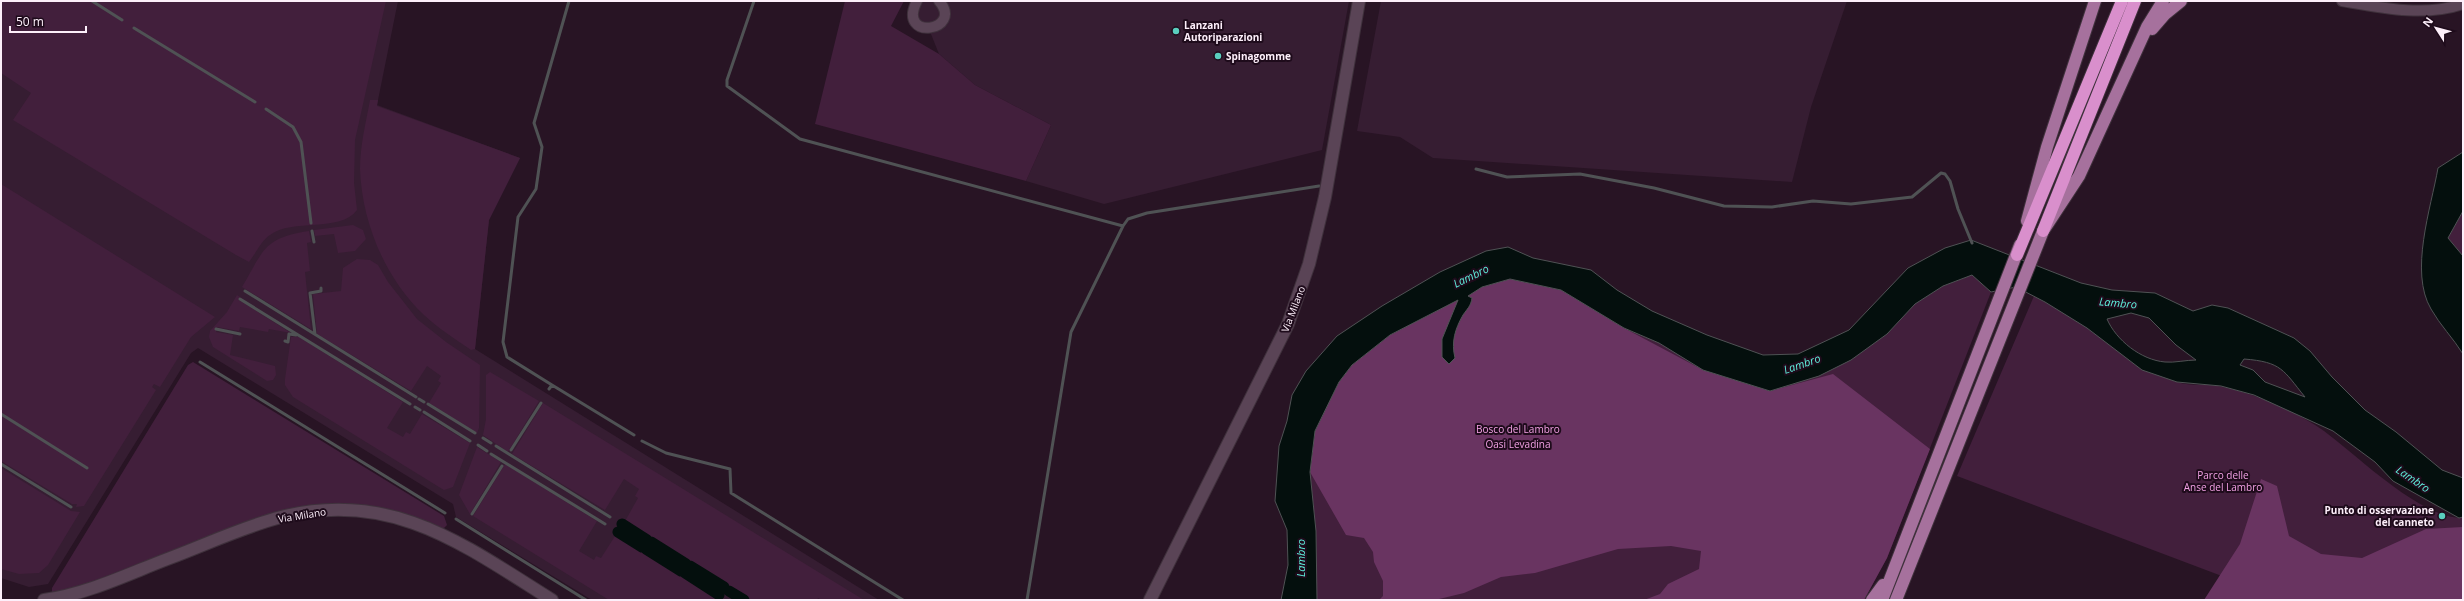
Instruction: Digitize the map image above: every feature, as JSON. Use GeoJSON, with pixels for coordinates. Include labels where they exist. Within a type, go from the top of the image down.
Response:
{"type":"FeatureCollection","features":[{"type":"Feature","properties":{"kind":"highway"},"geometry":{"type":"LineString","coordinates":[[2017,255],[2128,3]]}},
{"type":"Feature","properties":{"kind":"highway"},"geometry":{"type":"LineString","coordinates":[[2044,231],[2128,3]]}},
{"type":"Feature","properties":{"kind":"main road"},"geometry":{"type":"LineString","coordinates":[[1882,600],[2017,255],[2047,147],[2095,1]]}},
{"type":"Feature","properties":{"kind":"main road"},"geometry":{"type":"LineString","coordinates":[[1896,600],[2044,231],[2079,176],[2147,27],[2163,1]]}},
{"type":"Feature","properties":{"kind":"main road"},"geometry":{"type":"LineString","coordinates":[[2121,84],[2152,30],[2165,14],[2181,1]]}},
{"type":"Feature","properties":{"kind":"main road"},"geometry":{"type":"LineString","coordinates":[[1872,600],[1893,571]]}},
{"type":"Feature","properties":{"kind":"street"},"geometry":{"type":"LineString","coordinates":[[917,1],[913,10],[915,20],[920,26],[929,29],[938,26],[944,18],[944,9],[939,1]]}},
{"type":"Feature","properties":{"kind":"street","name":"Via Milano"},"geometry":{"type":"LineString","coordinates":[[1152,597],[1288,324],[1309,264],[1325,197],[1359,1]]}},
{"type":"Feature","properties":{"kind":"street"},"geometry":{"type":"LineString","coordinates":[[2342,1],[2412,11],[2433,11],[2463,4]]}},
{"type":"Feature","properties":{"kind":"street","name":"Via Milano"},"geometry":{"type":"LineString","coordinates":[[44,600],[63,597],[109,581],[273,519],[302,513],[335,510],[388,515],[434,529],[464,545],[552,600]]}},
{"type":"Feature","properties":{"kind":"shaded area"},"geometry":{"type":"Polygon","coordinates":[[[1,1],[398,1],[377,105],[520,158],[489,220],[475,349],[879,600],[592,600],[456,517],[453,504],[198,348],[191,353],[48,584],[29,587],[1,578],[1,1]]]}},
{"type":"Feature","properties":{"kind":"shaded area"},"geometry":{"type":"Polygon","coordinates":[[[917,1],[1349,1],[1322,150],[1104,204],[1026,181],[1051,125],[975,85],[939,54],[929,29],[922,28],[914,7],[917,1]]]}},
{"type":"Feature","properties":{"kind":"shaded area"},"geometry":{"type":"Polygon","coordinates":[[[1381,1],[1847,1],[1811,107],[1792,182],[1433,158],[1400,137],[1357,131],[1381,1]]]}},
{"type":"Feature","properties":{"kind":"green space"},"geometry":{"type":"Polygon","coordinates":[[[1,1],[386,1],[355,140],[354,183],[357,210],[349,217],[328,224],[290,227],[279,230],[264,240],[249,262],[236,255],[13,120],[31,93],[1,73],[1,1]]]}},
{"type":"Feature","properties":{"kind":"green space"},"geometry":{"type":"Polygon","coordinates":[[[845,1],[904,1],[891,26],[939,54],[975,85],[1051,125],[1026,181],[815,124],[845,1]]]}},
{"type":"Feature","properties":{"kind":"green space"},"geometry":{"type":"Polygon","coordinates":[[[370,100],[378,100],[377,106],[520,158],[489,220],[475,349],[471,350],[424,315],[398,284],[387,267],[378,248],[365,209],[360,169],[362,142],[370,100]]]}},
{"type":"Feature","properties":{"kind":"green space"},"geometry":{"type":"Polygon","coordinates":[[[1,184],[215,317],[191,337],[160,387],[154,384],[152,387],[156,390],[84,506],[76,507],[77,504],[72,504],[1,461],[1,184]]]}},
{"type":"Feature","properties":{"kind":"green space"},"geometry":{"type":"Polygon","coordinates":[[[2463,211],[2463,256],[2448,238],[2463,211]]]}},
{"type":"Feature","properties":{"kind":"green space"},"geometry":{"type":"Polygon","coordinates":[[[353,225],[363,230],[366,239],[355,251],[338,253],[334,234],[315,236],[314,230],[353,225]]]}},
{"type":"Feature","properties":{"kind":"green space"},"geometry":{"type":"Polygon","coordinates":[[[309,231],[311,242],[307,243],[310,271],[305,272],[311,329],[242,287],[261,255],[273,242],[294,234],[309,231]]]}},
{"type":"Feature","properties":{"kind":"green space"},"geometry":{"type":"Polygon","coordinates":[[[357,259],[370,260],[378,265],[388,282],[417,319],[446,342],[480,365],[479,428],[477,433],[429,403],[441,383],[438,381],[441,376],[427,366],[411,391],[317,334],[313,294],[341,291],[343,268],[357,259]]]}},
{"type":"Feature","properties":{"kind":"green space","name":"Bosco del Lambro"},"geometry":{"type":"Polygon","coordinates":[[[1972,275],[1991,292],[1887,558],[1864,600],[1317,600],[1316,531],[1310,472],[1561,290],[1624,328],[1659,343],[1725,378],[1887,334],[1915,304],[1943,286],[1972,275]]]}},
{"type":"Feature","properties":{"kind":"green space","name":"Bosco del Lambro"},"geometry":{"type":"Polygon","coordinates":[[[1510,279],[1561,290],[1624,328],[1703,370],[1770,391],[1833,374],[1930,449],[1887,558],[1864,600],[1644,600],[1660,594],[1668,584],[1699,569],[1701,551],[1671,546],[1618,549],[1535,573],[1501,577],[1464,593],[1435,600],[1379,600],[1383,596],[1383,581],[1374,562],[1373,552],[1364,538],[1346,535],[1310,472],[1315,431],[1339,382],[1352,365],[1390,335],[1482,287],[1510,279]]]}},
{"type":"Feature","properties":{"kind":"green space"},"geometry":{"type":"Polygon","coordinates":[[[237,295],[240,297],[239,300],[291,333],[269,329],[268,332],[240,327],[239,331],[217,327],[216,332],[233,335],[230,355],[275,366],[276,375],[273,380],[267,381],[213,347],[209,337],[210,331],[227,312],[237,295]]]}},
{"type":"Feature","properties":{"kind":"green space","name":"Parco delle Anse del Lambro"},"geometry":{"type":"Polygon","coordinates":[[[2034,296],[2063,312],[2173,381],[2194,385],[2211,385],[2235,390],[2249,394],[2288,410],[2324,431],[2372,470],[2410,498],[2446,516],[2463,518],[2463,600],[2243,584],[1957,476],[2034,296]]]}},
{"type":"Feature","properties":{"kind":"green space"},"geometry":{"type":"Polygon","coordinates":[[[291,337],[299,337],[403,402],[387,428],[403,437],[406,432],[410,434],[422,414],[470,443],[453,487],[444,490],[293,397],[285,385],[291,337]]]}},
{"type":"Feature","properties":{"kind":"green space"},"geometry":{"type":"Polygon","coordinates":[[[193,362],[444,516],[447,525],[442,530],[329,507],[64,591],[52,592],[52,588],[188,365],[193,362]]]}},
{"type":"Feature","properties":{"kind":"green space"},"geometry":{"type":"Polygon","coordinates":[[[490,372],[539,401],[508,452],[483,435],[486,419],[486,375],[490,372]]]}},
{"type":"Feature","properties":{"kind":"green space"},"geometry":{"type":"Polygon","coordinates":[[[543,403],[864,600],[822,600],[818,598],[817,600],[749,600],[624,523],[638,498],[635,496],[639,489],[624,479],[605,510],[512,454],[543,403]]]}},
{"type":"Feature","properties":{"kind":"green space"},"geometry":{"type":"Polygon","coordinates":[[[477,447],[501,462],[470,514],[459,495],[477,447]]]}},
{"type":"Feature","properties":{"kind":"green space"},"geometry":{"type":"Polygon","coordinates":[[[505,464],[597,521],[579,551],[594,560],[596,556],[601,558],[617,533],[726,600],[609,600],[473,516],[505,464]]]}},
{"type":"Feature","properties":{"kind":"green space"},"geometry":{"type":"Polygon","coordinates":[[[1,468],[71,511],[80,512],[48,565],[39,573],[19,574],[1,569],[1,468]]]}},
{"type":"Feature","properties":{"kind":"green space"},"geometry":{"type":"Polygon","coordinates":[[[2261,479],[2277,486],[2289,536],[2321,554],[2362,558],[2426,529],[2463,527],[2463,600],[2204,600],[2240,544],[2261,479]]]}},
{"type":"Feature","properties":{"kind":"water"},"geometry":{"type":"Polygon","coordinates":[[[2463,152],[2463,211],[2448,238],[2463,256],[2463,354],[2438,321],[2431,309],[2425,294],[2422,277],[2422,259],[2427,220],[2438,168],[2463,152]]]}},
{"type":"Feature","properties":{"kind":"water","name":"Lambro"},"geometry":{"type":"Polygon","coordinates":[[[1971,240],[2081,283],[2112,290],[2155,293],[2193,311],[2212,305],[2228,308],[2294,338],[2310,351],[2332,377],[2365,410],[2396,432],[2442,470],[2463,478],[2463,517],[2459,518],[2393,481],[2375,462],[2333,431],[2254,395],[2221,386],[2177,382],[2142,370],[2087,328],[2045,302],[2016,287],[1991,292],[1972,275],[1943,286],[1915,304],[1887,334],[1851,360],[1819,376],[1770,391],[1703,370],[1659,343],[1624,328],[1561,290],[1510,279],[1482,287],[1468,296],[1472,298],[1470,305],[1460,320],[1456,331],[1453,346],[1455,358],[1449,364],[1442,357],[1442,339],[1458,300],[1390,335],[1352,365],[1339,382],[1315,431],[1310,472],[1316,531],[1317,600],[1281,600],[1288,565],[1287,530],[1275,501],[1279,446],[1287,421],[1292,395],[1306,371],[1337,336],[1382,306],[1440,272],[1486,251],[1508,247],[1533,258],[1591,270],[1617,290],[1652,311],[1707,335],[1763,355],[1798,354],[1849,330],[1908,268],[1945,248],[1971,240]],[[2131,313],[2107,319],[2116,334],[2130,348],[2156,360],[2169,362],[2196,360],[2176,345],[2149,318],[2131,313]],[[2244,359],[2240,365],[2253,370],[2265,382],[2305,397],[2292,380],[2274,365],[2257,360],[2244,359]]]}},
{"type":"Feature","properties":{"kind":"waterway"},"geometry":{"type":"LineString","coordinates":[[92,1],[122,20]]}},
{"type":"Feature","properties":{"kind":"waterway"},"geometry":{"type":"LineString","coordinates":[[552,385],[507,357],[503,342],[518,217],[536,189],[542,147],[534,123],[569,1]]}},
{"type":"Feature","properties":{"kind":"waterway"},"geometry":{"type":"LineString","coordinates":[[754,1],[727,80],[727,86],[800,139],[1123,226]]}},
{"type":"Feature","properties":{"kind":"waterway"},"geometry":{"type":"LineString","coordinates":[[134,28],[255,102]]}},
{"type":"Feature","properties":{"kind":"waterway"},"geometry":{"type":"LineString","coordinates":[[266,109],[293,127],[301,142],[311,223]]}},
{"type":"Feature","properties":{"kind":"waterway"},"geometry":{"type":"LineString","coordinates":[[1476,169],[1507,177],[1580,174],[1654,188],[1724,206],[1772,207],[1813,201],[1851,204],[1912,197],[1941,173],[1945,174],[1950,181],[1958,209],[1972,243]]}},
{"type":"Feature","properties":{"kind":"waterway"},"geometry":{"type":"LineString","coordinates":[[1027,600],[1071,332],[1123,226],[1128,219],[1147,213],[1319,186]]}},
{"type":"Feature","properties":{"kind":"waterway"},"geometry":{"type":"LineString","coordinates":[[312,231],[314,242]]}},
{"type":"Feature","properties":{"kind":"waterway"},"geometry":{"type":"LineString","coordinates":[[315,334],[310,293],[321,291],[321,288]]}},
{"type":"Feature","properties":{"kind":"waterway"},"geometry":{"type":"LineString","coordinates":[[245,291],[416,397]]}},
{"type":"Feature","properties":{"kind":"waterway"},"geometry":{"type":"LineString","coordinates":[[240,299],[410,404]]}},
{"type":"Feature","properties":{"kind":"waterway"},"geometry":{"type":"LineString","coordinates":[[216,329],[240,334]]}},
{"type":"Feature","properties":{"kind":"waterway"},"geometry":{"type":"LineString","coordinates":[[285,341],[288,342],[289,334],[296,335]]}},
{"type":"Feature","properties":{"kind":"waterway"},"geometry":{"type":"LineString","coordinates":[[200,362],[445,513]]}},
{"type":"Feature","properties":{"kind":"waterway"},"geometry":{"type":"LineString","coordinates":[[549,389],[552,385],[634,435]]}},
{"type":"Feature","properties":{"kind":"waterway"},"geometry":{"type":"LineString","coordinates":[[419,399],[424,402]]}},
{"type":"Feature","properties":{"kind":"waterway"},"geometry":{"type":"LineString","coordinates":[[511,450],[541,403]]}},
{"type":"Feature","properties":{"kind":"waterway"},"geometry":{"type":"LineString","coordinates":[[428,404],[475,433]]}},
{"type":"Feature","properties":{"kind":"waterway"},"geometry":{"type":"LineString","coordinates":[[415,407],[420,410]]}},
{"type":"Feature","properties":{"kind":"waterway"},"geometry":{"type":"LineString","coordinates":[[424,412],[470,441]]}},
{"type":"Feature","properties":{"kind":"waterway"},"geometry":{"type":"LineString","coordinates":[[1,414],[87,468]]}},
{"type":"Feature","properties":{"kind":"waterway"},"geometry":{"type":"LineString","coordinates":[[483,438],[491,443]]}},
{"type":"Feature","properties":{"kind":"waterway"},"geometry":{"type":"LineString","coordinates":[[642,441],[666,453],[730,469],[731,493],[903,600]]}},
{"type":"Feature","properties":{"kind":"waterway"},"geometry":{"type":"LineString","coordinates":[[478,445],[487,451]]}},
{"type":"Feature","properties":{"kind":"waterway"},"geometry":{"type":"LineString","coordinates":[[496,446],[610,517]]}},
{"type":"Feature","properties":{"kind":"waterway"},"geometry":{"type":"LineString","coordinates":[[491,454],[605,524]]}},
{"type":"Feature","properties":{"kind":"waterway"},"geometry":{"type":"LineString","coordinates":[[1,464],[71,507]]}},
{"type":"Feature","properties":{"kind":"waterway"},"geometry":{"type":"LineString","coordinates":[[472,514],[502,466]]}},
{"type":"Feature","properties":{"kind":"waterway"},"geometry":{"type":"LineString","coordinates":[[456,519],[586,600]]}},
{"type":"Feature","properties":{"kind":"waterway"},"geometry":{"type":"LineString","coordinates":[[622,524],[647,540]]}},
{"type":"Feature","properties":{"kind":"waterway"},"geometry":{"type":"LineString","coordinates":[[618,532],[642,547]]}},
{"type":"Feature","properties":{"kind":"waterway"},"geometry":{"type":"LineString","coordinates":[[651,542],[686,564]]}},
{"type":"Feature","properties":{"kind":"waterway"},"geometry":{"type":"LineString","coordinates":[[646,549],[681,571]]}},
{"type":"Feature","properties":{"kind":"waterway"},"geometry":{"type":"LineString","coordinates":[[690,566],[724,587]]}},
{"type":"Feature","properties":{"kind":"waterway"},"geometry":{"type":"LineString","coordinates":[[685,573],[719,595]]}},
{"type":"Feature","properties":{"kind":"waterway"},"geometry":{"type":"LineString","coordinates":[[729,591],[744,600]]}},
{"type":"Feature","properties":{"kind":"place","name":"Lanzani Autoriparazioni"},"geometry":{"type":"Point","coordinates":[1176,31]}},
{"type":"Feature","properties":{"kind":"place","name":"Spinagomme"},"geometry":{"type":"Point","coordinates":[1218,56]}},
{"type":"Feature","properties":{"kind":"place","name":"Punto di osservazione del canneto"},"geometry":{"type":"Point","coordinates":[2442,516]}},
{"type":"Feature","properties":{"kind":"park label","name":"Oasi Levadina"},"geometry":{"type":"Point","coordinates":[1518,444]}}]}
